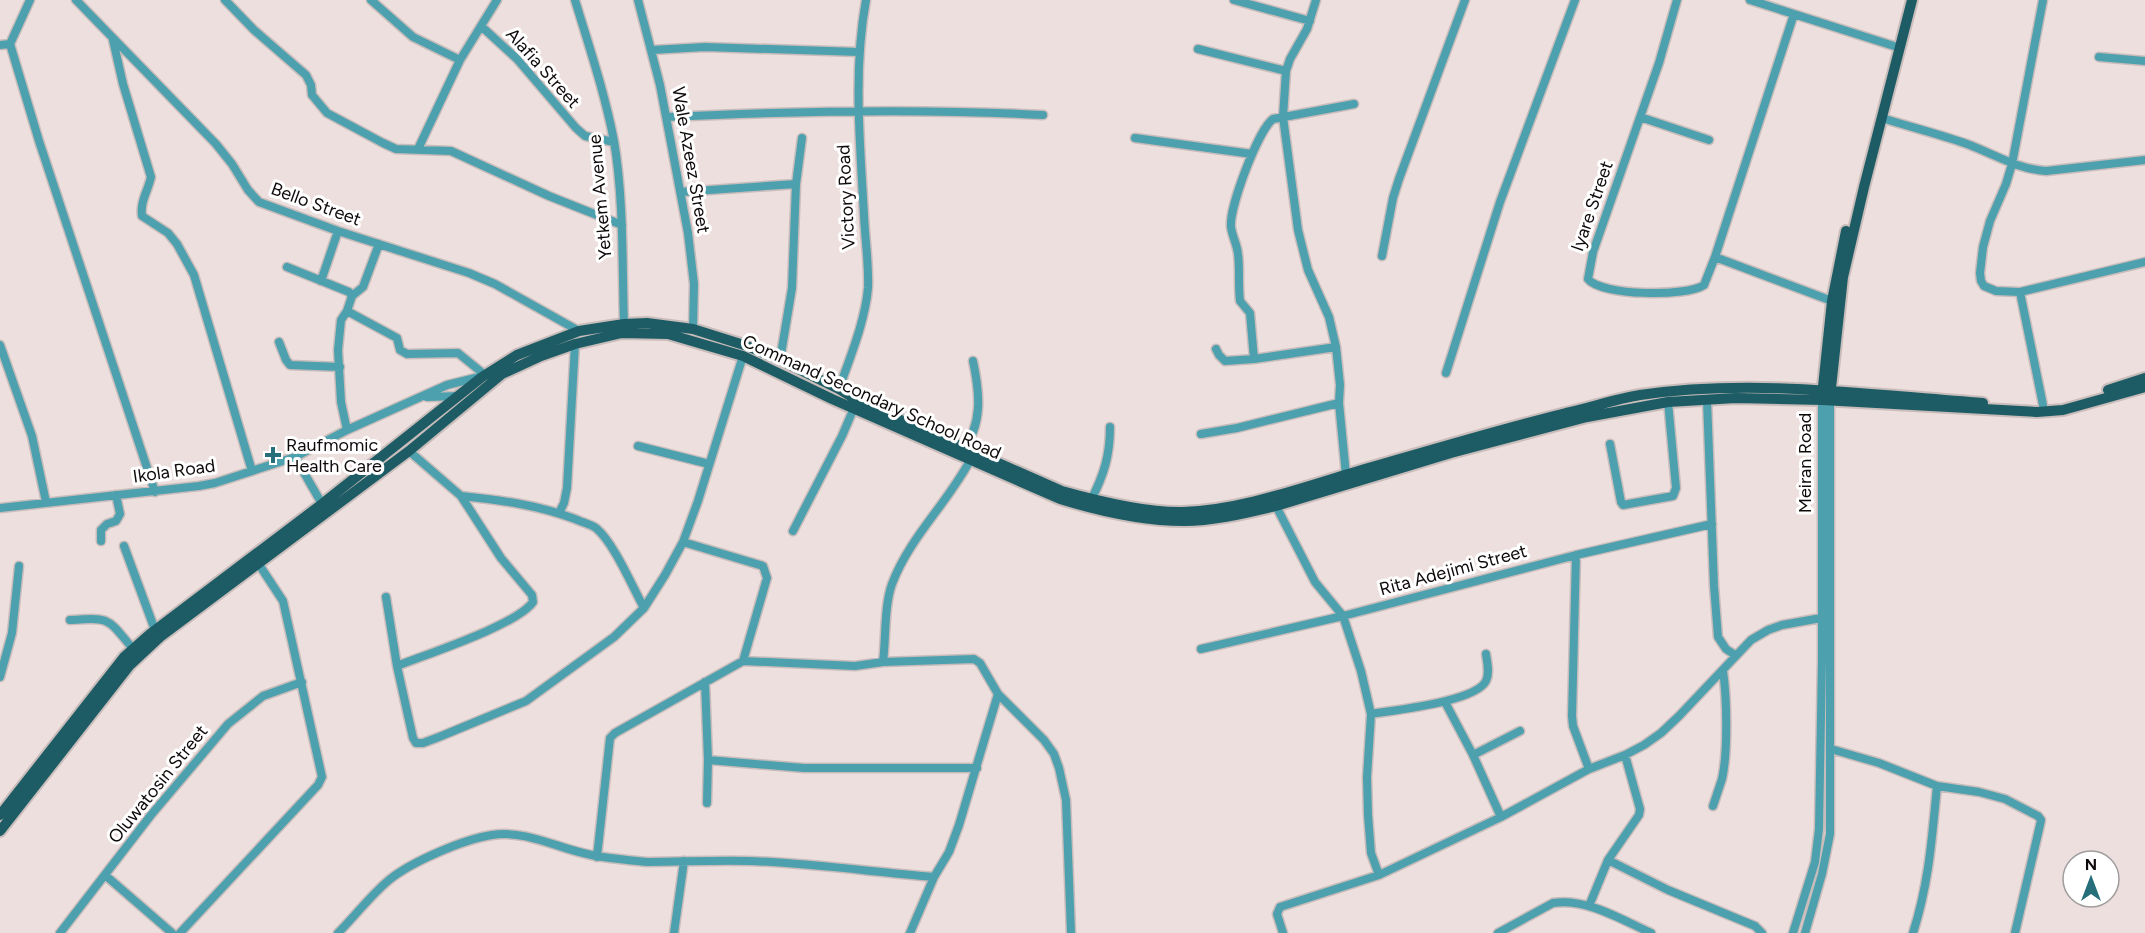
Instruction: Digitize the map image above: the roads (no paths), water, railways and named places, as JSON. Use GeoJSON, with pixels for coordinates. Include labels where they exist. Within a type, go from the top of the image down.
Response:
{"type":"FeatureCollection","features":[{"type":"Feature","properties":{"kind":"main road","name":"Meiran Road"},"geometry":{"type":"LineString","coordinates":[[1826,396],[1832,301],[1841,251],[1905,0]]}},
{"type":"Feature","properties":{"kind":"main road","name":"Meiran Road"},"geometry":{"type":"LineString","coordinates":[[1831,341],[1843,277],[1912,0]]}},
{"type":"Feature","properties":{"kind":"main road","name":"Command Secondary School Road"},"geometry":{"type":"LineString","coordinates":[[2,808],[46,765],[142,652],[409,451],[484,376],[517,355],[579,332],[624,324],[647,323],[693,329],[747,346],[968,453],[1061,495],[1089,504]]}},
{"type":"Feature","properties":{"kind":"main road","name":"Command Secondary School Road"},"geometry":{"type":"LineString","coordinates":[[0,831],[46,765],[133,649],[463,399],[522,364],[575,344],[622,333],[668,334],[743,356],[854,408],[968,453]]}},
{"type":"Feature","properties":{"kind":"main road"},"geometry":{"type":"LineString","coordinates":[[1089,504],[1182,512],[1233,506],[1332,485],[1587,417],[1668,402],[1826,396],[2043,405],[2080,399],[2145,378]]}},
{"type":"Feature","properties":{"kind":"main road"},"geometry":{"type":"LineString","coordinates":[[1089,504],[1161,520],[1185,521],[1227,516],[1276,506],[1332,485],[1346,475],[1500,430],[1639,395],[1727,389],[2037,412],[2063,410],[2145,387]]}},
{"type":"Feature","properties":{"kind":"main road","name":"Command Secondary School Road"},"geometry":{"type":"LineString","coordinates":[[1061,495],[1079,496],[1089,504]]}},
{"type":"Feature","properties":{"kind":"street"},"geometry":{"type":"LineString","coordinates":[[30,0],[10,44],[39,141],[155,492]]}},
{"type":"Feature","properties":{"kind":"street","name":"Bello Street"},"geometry":{"type":"LineString","coordinates":[[76,0],[216,144],[259,202],[338,231],[469,273],[495,284],[579,332]]}},
{"type":"Feature","properties":{"kind":"street"},"geometry":{"type":"LineString","coordinates":[[225,0],[254,30],[306,75],[311,85],[312,95],[327,113],[396,149],[450,151],[549,196],[622,225]]}},
{"type":"Feature","properties":{"kind":"street"},"geometry":{"type":"LineString","coordinates":[[370,0],[413,37],[460,60]]}},
{"type":"Feature","properties":{"kind":"street"},"geometry":{"type":"LineString","coordinates":[[418,149],[460,60],[498,0]]}},
{"type":"Feature","properties":{"kind":"street","name":"Yetkem Avenue"},"geometry":{"type":"LineString","coordinates":[[575,0],[598,75],[614,142],[622,225],[624,324]]}},
{"type":"Feature","properties":{"kind":"street","name":"Wale Azeez Street"},"geometry":{"type":"LineString","coordinates":[[638,0],[652,50],[688,233],[694,284],[693,329]]}},
{"type":"Feature","properties":{"kind":"street","name":"Victory Road"},"geometry":{"type":"LineString","coordinates":[[839,389],[863,317],[868,287],[859,110],[859,52],[866,0]]}},
{"type":"Feature","properties":{"kind":"street"},"geometry":{"type":"LineString","coordinates":[[1234,0],[1310,21]]}},
{"type":"Feature","properties":{"kind":"street"},"geometry":{"type":"LineString","coordinates":[[1316,0],[1310,21],[1286,71],[1283,117],[1298,230],[1308,270],[1329,317],[1336,347],[1346,475]]}},
{"type":"Feature","properties":{"kind":"street"},"geometry":{"type":"LineString","coordinates":[[1382,256],[1391,207],[1399,180],[1465,0]]}},
{"type":"Feature","properties":{"kind":"street"},"geometry":{"type":"LineString","coordinates":[[1446,373],[1500,202],[1575,0]]}},
{"type":"Feature","properties":{"kind":"street","name":"Iyare Street"},"geometry":{"type":"LineString","coordinates":[[1677,0],[1659,63],[1593,252],[1588,279],[1596,286],[1634,293],[1679,292],[1701,288],[1715,257]]}},
{"type":"Feature","properties":{"kind":"street"},"geometry":{"type":"LineString","coordinates":[[1750,0],[1782,5],[1794,14],[1894,46]]}},
{"type":"Feature","properties":{"kind":"street"},"geometry":{"type":"LineString","coordinates":[[2043,0],[2012,164],[1990,221],[1983,247],[1981,281],[1996,291],[2020,292],[2145,262]]}},
{"type":"Feature","properties":{"kind":"street"},"geometry":{"type":"LineString","coordinates":[[1794,14],[1715,257],[1832,301]]}},
{"type":"Feature","properties":{"kind":"street","name":"Alafia Street"},"geometry":{"type":"LineString","coordinates":[[481,26],[517,59],[585,136],[614,142]]}},
{"type":"Feature","properties":{"kind":"street"},"geometry":{"type":"LineString","coordinates":[[113,40],[123,84],[151,177],[141,204],[142,216],[168,233],[177,244],[194,275],[252,471]]}},
{"type":"Feature","properties":{"kind":"street"},"geometry":{"type":"LineString","coordinates":[[0,45],[10,44]]}},
{"type":"Feature","properties":{"kind":"street"},"geometry":{"type":"LineString","coordinates":[[652,50],[705,47],[859,52]]}},
{"type":"Feature","properties":{"kind":"street"},"geometry":{"type":"LineString","coordinates":[[1198,49],[1286,71]]}},
{"type":"Feature","properties":{"kind":"street"},"geometry":{"type":"LineString","coordinates":[[2100,57],[2145,61]]}},
{"type":"Feature","properties":{"kind":"street"},"geometry":{"type":"LineString","coordinates":[[1254,359],[1251,319],[1248,310],[1240,301],[1238,255],[1230,226],[1236,197],[1252,154],[1268,123],[1273,119],[1354,104]]}},
{"type":"Feature","properties":{"kind":"street"},"geometry":{"type":"LineString","coordinates":[[666,117],[859,110],[961,110],[1043,115]]}},
{"type":"Feature","properties":{"kind":"street"},"geometry":{"type":"LineString","coordinates":[[1640,117],[1709,140]]}},
{"type":"Feature","properties":{"kind":"street"},"geometry":{"type":"LineString","coordinates":[[1882,118],[1967,145],[2012,164],[2034,170],[2046,171],[2145,160]]}},
{"type":"Feature","properties":{"kind":"street"},"geometry":{"type":"LineString","coordinates":[[780,360],[792,288],[796,184],[802,138]]}},
{"type":"Feature","properties":{"kind":"street"},"geometry":{"type":"LineString","coordinates":[[1135,138],[1252,154]]}},
{"type":"Feature","properties":{"kind":"street"},"geometry":{"type":"LineString","coordinates":[[681,192],[796,184]]}},
{"type":"Feature","properties":{"kind":"street"},"geometry":{"type":"LineString","coordinates":[[321,281],[338,231]]}},
{"type":"Feature","properties":{"kind":"street"},"geometry":{"type":"LineString","coordinates":[[347,430],[341,402],[338,350],[341,320],[352,296],[363,287],[379,244]]}},
{"type":"Feature","properties":{"kind":"street"},"geometry":{"type":"LineString","coordinates":[[287,267],[349,292],[352,296]]}},
{"type":"Feature","properties":{"kind":"street"},"geometry":{"type":"LineString","coordinates":[[2020,292],[2043,405]]}},
{"type":"Feature","properties":{"kind":"street"},"geometry":{"type":"LineString","coordinates":[[347,311],[397,338],[400,350],[407,354],[458,353],[484,376]]}},
{"type":"Feature","properties":{"kind":"street"},"geometry":{"type":"LineString","coordinates":[[279,342],[290,365],[340,367]]}},
{"type":"Feature","properties":{"kind":"street"},"geometry":{"type":"LineString","coordinates":[[559,513],[567,488],[575,344]]}},
{"type":"Feature","properties":{"kind":"street"},"geometry":{"type":"LineString","coordinates":[[0,345],[32,436],[46,502]]}},
{"type":"Feature","properties":{"kind":"street"},"geometry":{"type":"LineString","coordinates":[[1216,349],[1225,361],[1336,347]]}},
{"type":"Feature","properties":{"kind":"street"},"geometry":{"type":"LineString","coordinates":[[386,597],[397,666],[416,743],[423,743],[526,701],[614,637],[644,608],[683,542],[743,356]]}},
{"type":"Feature","properties":{"kind":"street"},"geometry":{"type":"LineString","coordinates":[[883,662],[888,607],[894,579],[916,539],[954,487],[968,453],[976,426],[979,390],[973,361]]}},
{"type":"Feature","properties":{"kind":"street","name":"Ikola Road"},"geometry":{"type":"LineString","coordinates":[[0,508],[155,492],[215,483],[295,457],[347,430],[447,385],[484,376]]}},
{"type":"Feature","properties":{"kind":"street","name":"Meiran Road"},"geometry":{"type":"LineString","coordinates":[[1805,933],[1822,874],[1830,834],[1826,396]]}},
{"type":"Feature","properties":{"kind":"street"},"geometry":{"type":"LineString","coordinates":[[421,397],[463,399]]}},
{"type":"Feature","properties":{"kind":"street"},"geometry":{"type":"LineString","coordinates":[[1707,399],[1718,637],[1726,649],[1735,655]]}},
{"type":"Feature","properties":{"kind":"street"},"geometry":{"type":"LineString","coordinates":[[1610,444],[1623,505],[1673,496],[1676,488],[1668,402]]}},
{"type":"Feature","properties":{"kind":"street"},"geometry":{"type":"LineString","coordinates":[[1201,434],[1237,428],[1339,403]]}},
{"type":"Feature","properties":{"kind":"street"},"geometry":{"type":"LineString","coordinates":[[793,531],[854,408]]}},
{"type":"Feature","properties":{"kind":"street"},"geometry":{"type":"LineString","coordinates":[[1089,504],[1103,478],[1110,444],[1110,427]]}},
{"type":"Feature","properties":{"kind":"street"},"geometry":{"type":"LineString","coordinates":[[638,446],[709,464]]}},
{"type":"Feature","properties":{"kind":"street"},"geometry":{"type":"LineString","coordinates":[[397,666],[507,622],[533,602],[532,595],[501,558],[461,496],[409,451]]}},
{"type":"Feature","properties":{"kind":"street"},"geometry":{"type":"LineString","coordinates":[[295,457],[322,504]]}},
{"type":"Feature","properties":{"kind":"street","name":"Meiran Road"},"geometry":{"type":"LineString","coordinates":[[1793,933],[1818,847],[1826,458]]}},
{"type":"Feature","properties":{"kind":"street"},"geometry":{"type":"LineString","coordinates":[[101,541],[101,530],[107,524],[116,521],[120,514],[116,495]]}},
{"type":"Feature","properties":{"kind":"street"},"geometry":{"type":"LineString","coordinates":[[461,496],[513,502],[559,513],[594,527],[622,565],[644,608]]}},
{"type":"Feature","properties":{"kind":"street"},"geometry":{"type":"LineString","coordinates":[[1276,506],[1315,582],[1343,616],[1361,671],[1371,714],[1367,777],[1368,815],[1371,853],[1379,875]]}},
{"type":"Feature","properties":{"kind":"street","name":"Rita Adejimi Street"},"geometry":{"type":"LineString","coordinates":[[1202,649],[1343,616],[1576,555],[1712,524]]}},
{"type":"Feature","properties":{"kind":"street"},"geometry":{"type":"LineString","coordinates":[[683,542],[763,566],[766,571],[743,662]]}},
{"type":"Feature","properties":{"kind":"street"},"geometry":{"type":"LineString","coordinates":[[124,546],[156,630]]}},
{"type":"Feature","properties":{"kind":"street"},"geometry":{"type":"LineString","coordinates":[[1576,555],[1572,716],[1573,726],[1589,769]]}},
{"type":"Feature","properties":{"kind":"street"},"geometry":{"type":"LineString","coordinates":[[180,933],[322,777],[283,601],[258,563]]}},
{"type":"Feature","properties":{"kind":"street"},"geometry":{"type":"LineString","coordinates":[[0,677],[12,633],[19,566]]}},
{"type":"Feature","properties":{"kind":"street"},"geometry":{"type":"LineString","coordinates":[[70,620],[98,618],[109,621],[133,649]]}},
{"type":"Feature","properties":{"kind":"street"},"geometry":{"type":"LineString","coordinates":[[1283,933],[1277,914],[1280,907],[1379,875],[1501,817],[1589,769],[1625,755],[1661,733],[1751,640],[1768,630],[1821,618]]}},
{"type":"Feature","properties":{"kind":"street"},"geometry":{"type":"LineString","coordinates":[[1371,714],[1444,702],[1479,689],[1486,682],[1488,673],[1486,654]]}},
{"type":"Feature","properties":{"kind":"street"},"geometry":{"type":"LineString","coordinates":[[597,857],[610,738],[743,662],[855,666],[883,662],[974,659],[980,663],[998,694],[1054,753],[1066,800],[1071,933]]}},
{"type":"Feature","properties":{"kind":"street"},"geometry":{"type":"LineString","coordinates":[[1713,806],[1722,778],[1725,755],[1726,693],[1723,671]]}},
{"type":"Feature","properties":{"kind":"street","name":"Oluwatosin Street"},"geometry":{"type":"LineString","coordinates":[[60,933],[151,815],[228,724],[263,696],[302,682]]}},
{"type":"Feature","properties":{"kind":"street"},"geometry":{"type":"LineString","coordinates":[[705,682],[707,803]]}},
{"type":"Feature","properties":{"kind":"street"},"geometry":{"type":"LineString","coordinates":[[909,933],[934,877],[949,852],[977,768],[998,694]]}},
{"type":"Feature","properties":{"kind":"street"},"geometry":{"type":"LineString","coordinates":[[1444,702],[1473,755],[1501,817]]}},
{"type":"Feature","properties":{"kind":"street"},"geometry":{"type":"LineString","coordinates":[[1473,755],[1520,732]]}},
{"type":"Feature","properties":{"kind":"street"},"geometry":{"type":"LineString","coordinates":[[1831,749],[1879,763],[1937,786],[1999,797],[2038,816],[2041,820],[2028,886],[2015,933]]}},
{"type":"Feature","properties":{"kind":"street"},"geometry":{"type":"LineString","coordinates":[[1589,906],[1608,860],[1641,809],[1625,755]]}},
{"type":"Feature","properties":{"kind":"street"},"geometry":{"type":"LineString","coordinates":[[708,760],[804,768],[977,768]]}},
{"type":"Feature","properties":{"kind":"street"},"geometry":{"type":"LineString","coordinates":[[1912,933],[1927,878],[1937,786]]}},
{"type":"Feature","properties":{"kind":"street"},"geometry":{"type":"LineString","coordinates":[[338,933],[388,881],[418,862],[490,835],[513,835],[554,844],[575,853],[646,862],[750,861],[934,877]]}},
{"type":"Feature","properties":{"kind":"street"},"geometry":{"type":"LineString","coordinates":[[1608,860],[1668,890],[1755,926],[1762,933]]}},
{"type":"Feature","properties":{"kind":"street"},"geometry":{"type":"LineString","coordinates":[[674,933],[684,861]]}},
{"type":"Feature","properties":{"kind":"street"},"geometry":{"type":"LineString","coordinates":[[105,875],[172,933]]}},
{"type":"Feature","properties":{"kind":"street"},"geometry":{"type":"LineString","coordinates":[[1498,933],[1553,903],[1566,902],[1589,906],[1652,933]]}},
{"type":"Feature","properties":{"kind":"place","name":"Raufmomic Health Care"},"geometry":{"type":"Point","coordinates":[273,455]}}]}
